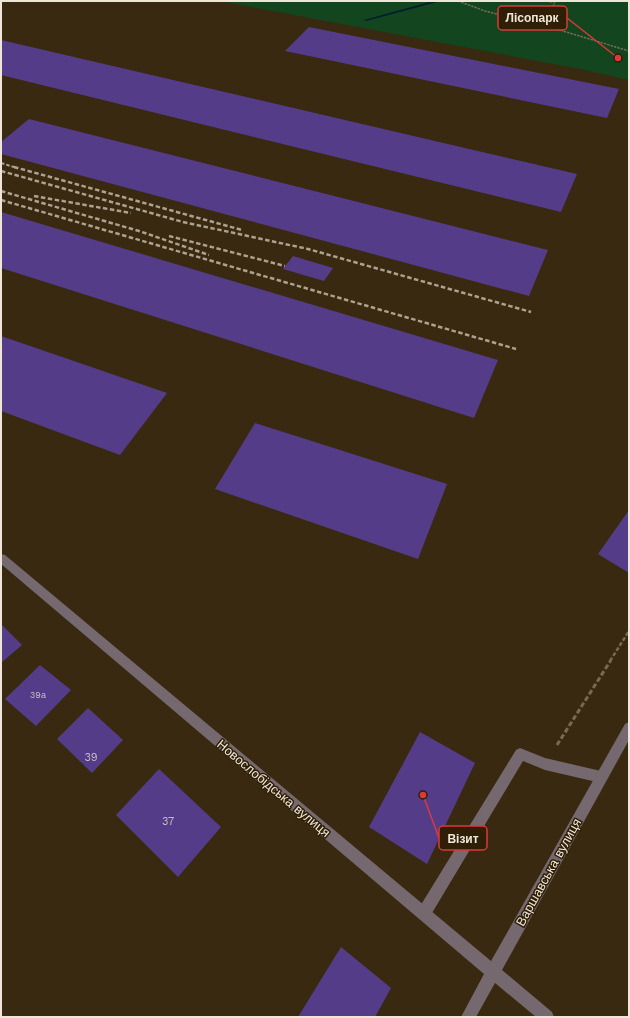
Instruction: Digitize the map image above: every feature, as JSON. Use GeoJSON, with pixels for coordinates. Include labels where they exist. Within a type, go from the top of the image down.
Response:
{"type":"FeatureCollection","features":[{"type":"Feature","properties":{"kind":"street","name":"Новослобідська вулиця"},"geometry":{"type":"LineString","coordinates":[[1,558],[547,1017]]}},
{"type":"Feature","properties":{"kind":"street","name":"Варшавська вулиця"},"geometry":{"type":"LineString","coordinates":[[468,1017],[629,728]]}},
{"type":"Feature","properties":{"kind":"street"},"geometry":{"type":"LineString","coordinates":[[424,913],[520,754],[545,764],[601,777]]}},
{"type":"Feature","properties":{"kind":"path"},"geometry":{"type":"LineString","coordinates":[[458,1],[485,11],[563,31],[629,51]]}},
{"type":"Feature","properties":{"kind":"path"},"geometry":{"type":"LineString","coordinates":[[543,1],[554,1],[551,13],[563,31]]}},
{"type":"Feature","properties":{"kind":"path"},"geometry":{"type":"LineString","coordinates":[[545,764],[629,631]]}},
{"type":"Feature","properties":{"kind":"green space"},"geometry":{"type":"Polygon","coordinates":[[[220,1],[629,1],[629,80],[585,70],[220,1]]]}},
{"type":"Feature","properties":{"kind":"building"},"geometry":{"type":"Polygon","coordinates":[[[309,27],[619,89],[607,118],[285,51],[309,27]]]}},
{"type":"Feature","properties":{"kind":"building"},"geometry":{"type":"Polygon","coordinates":[[[1,40],[577,174],[561,212],[1,75],[1,40]]]}},
{"type":"Feature","properties":{"kind":"building"},"geometry":{"type":"Polygon","coordinates":[[[29,119],[548,250],[529,296],[1,154],[1,142],[29,119]]]}},
{"type":"Feature","properties":{"kind":"building"},"geometry":{"type":"Polygon","coordinates":[[[1,212],[498,360],[474,418],[1,268],[1,212]]]}},
{"type":"Feature","properties":{"kind":"building"},"geometry":{"type":"Polygon","coordinates":[[[293,256],[333,268],[324,281],[283,269],[293,256]]]}},
{"type":"Feature","properties":{"kind":"building"},"geometry":{"type":"Polygon","coordinates":[[[1,336],[167,393],[120,455],[1,411],[1,336]]]}},
{"type":"Feature","properties":{"kind":"building"},"geometry":{"type":"Polygon","coordinates":[[[255,423],[447,484],[418,559],[215,489],[255,423]]]}},
{"type":"Feature","properties":{"kind":"building"},"geometry":{"type":"Polygon","coordinates":[[[629,510],[629,573],[598,554],[629,510]]]}},
{"type":"Feature","properties":{"kind":"building"},"geometry":{"type":"Polygon","coordinates":[[[1,624],[22,645],[1,663],[1,624]]]}},
{"type":"Feature","properties":{"kind":"building"},"geometry":{"type":"Polygon","coordinates":[[[40,665],[71,690],[36,726],[5,699],[40,665]]]}},
{"type":"Feature","properties":{"kind":"building"},"geometry":{"type":"Polygon","coordinates":[[[88,708],[123,740],[92,773],[57,739],[88,708]]]}},
{"type":"Feature","properties":{"kind":"building"},"geometry":{"type":"Polygon","coordinates":[[[420,732],[475,763],[427,864],[369,827],[420,732]]]}},
{"type":"Feature","properties":{"kind":"building"},"geometry":{"type":"Polygon","coordinates":[[[159,769],[221,827],[178,877],[116,815],[159,769]]]}},
{"type":"Feature","properties":{"kind":"building"},"geometry":{"type":"Polygon","coordinates":[[[341,947],[391,988],[375,1017],[298,1017],[341,947]]]}},
{"type":"Feature","properties":{"kind":"waterway"},"geometry":{"type":"LineString","coordinates":[[366,20],[439,1]]}},
{"type":"Feature","properties":{"kind":"railway"},"geometry":{"type":"LineString","coordinates":[[1,163],[17,168]]}},
{"type":"Feature","properties":{"kind":"railway"},"geometry":{"type":"LineString","coordinates":[[14,167],[242,230]]}},
{"type":"Feature","properties":{"kind":"railway"},"geometry":{"type":"LineString","coordinates":[[1,171],[183,222],[308,249],[531,312]]}},
{"type":"Feature","properties":{"kind":"railway"},"geometry":{"type":"LineString","coordinates":[[1,191],[139,231],[209,255]]}},
{"type":"Feature","properties":{"kind":"railway"},"geometry":{"type":"LineString","coordinates":[[34,196],[131,213]]}},
{"type":"Feature","properties":{"kind":"railway"},"geometry":{"type":"LineString","coordinates":[[1,200],[516,349]]}},
{"type":"Feature","properties":{"kind":"railway"},"geometry":{"type":"LineString","coordinates":[[169,236],[285,266]]}},
{"type":"Feature","properties":{"kind":"place","name":"Лісопарк"},"geometry":{"type":"Point","coordinates":[618,58]}},
{"type":"Feature","properties":{"kind":"place","name":"Візит"},"geometry":{"type":"Point","coordinates":[423,795]}}]}
